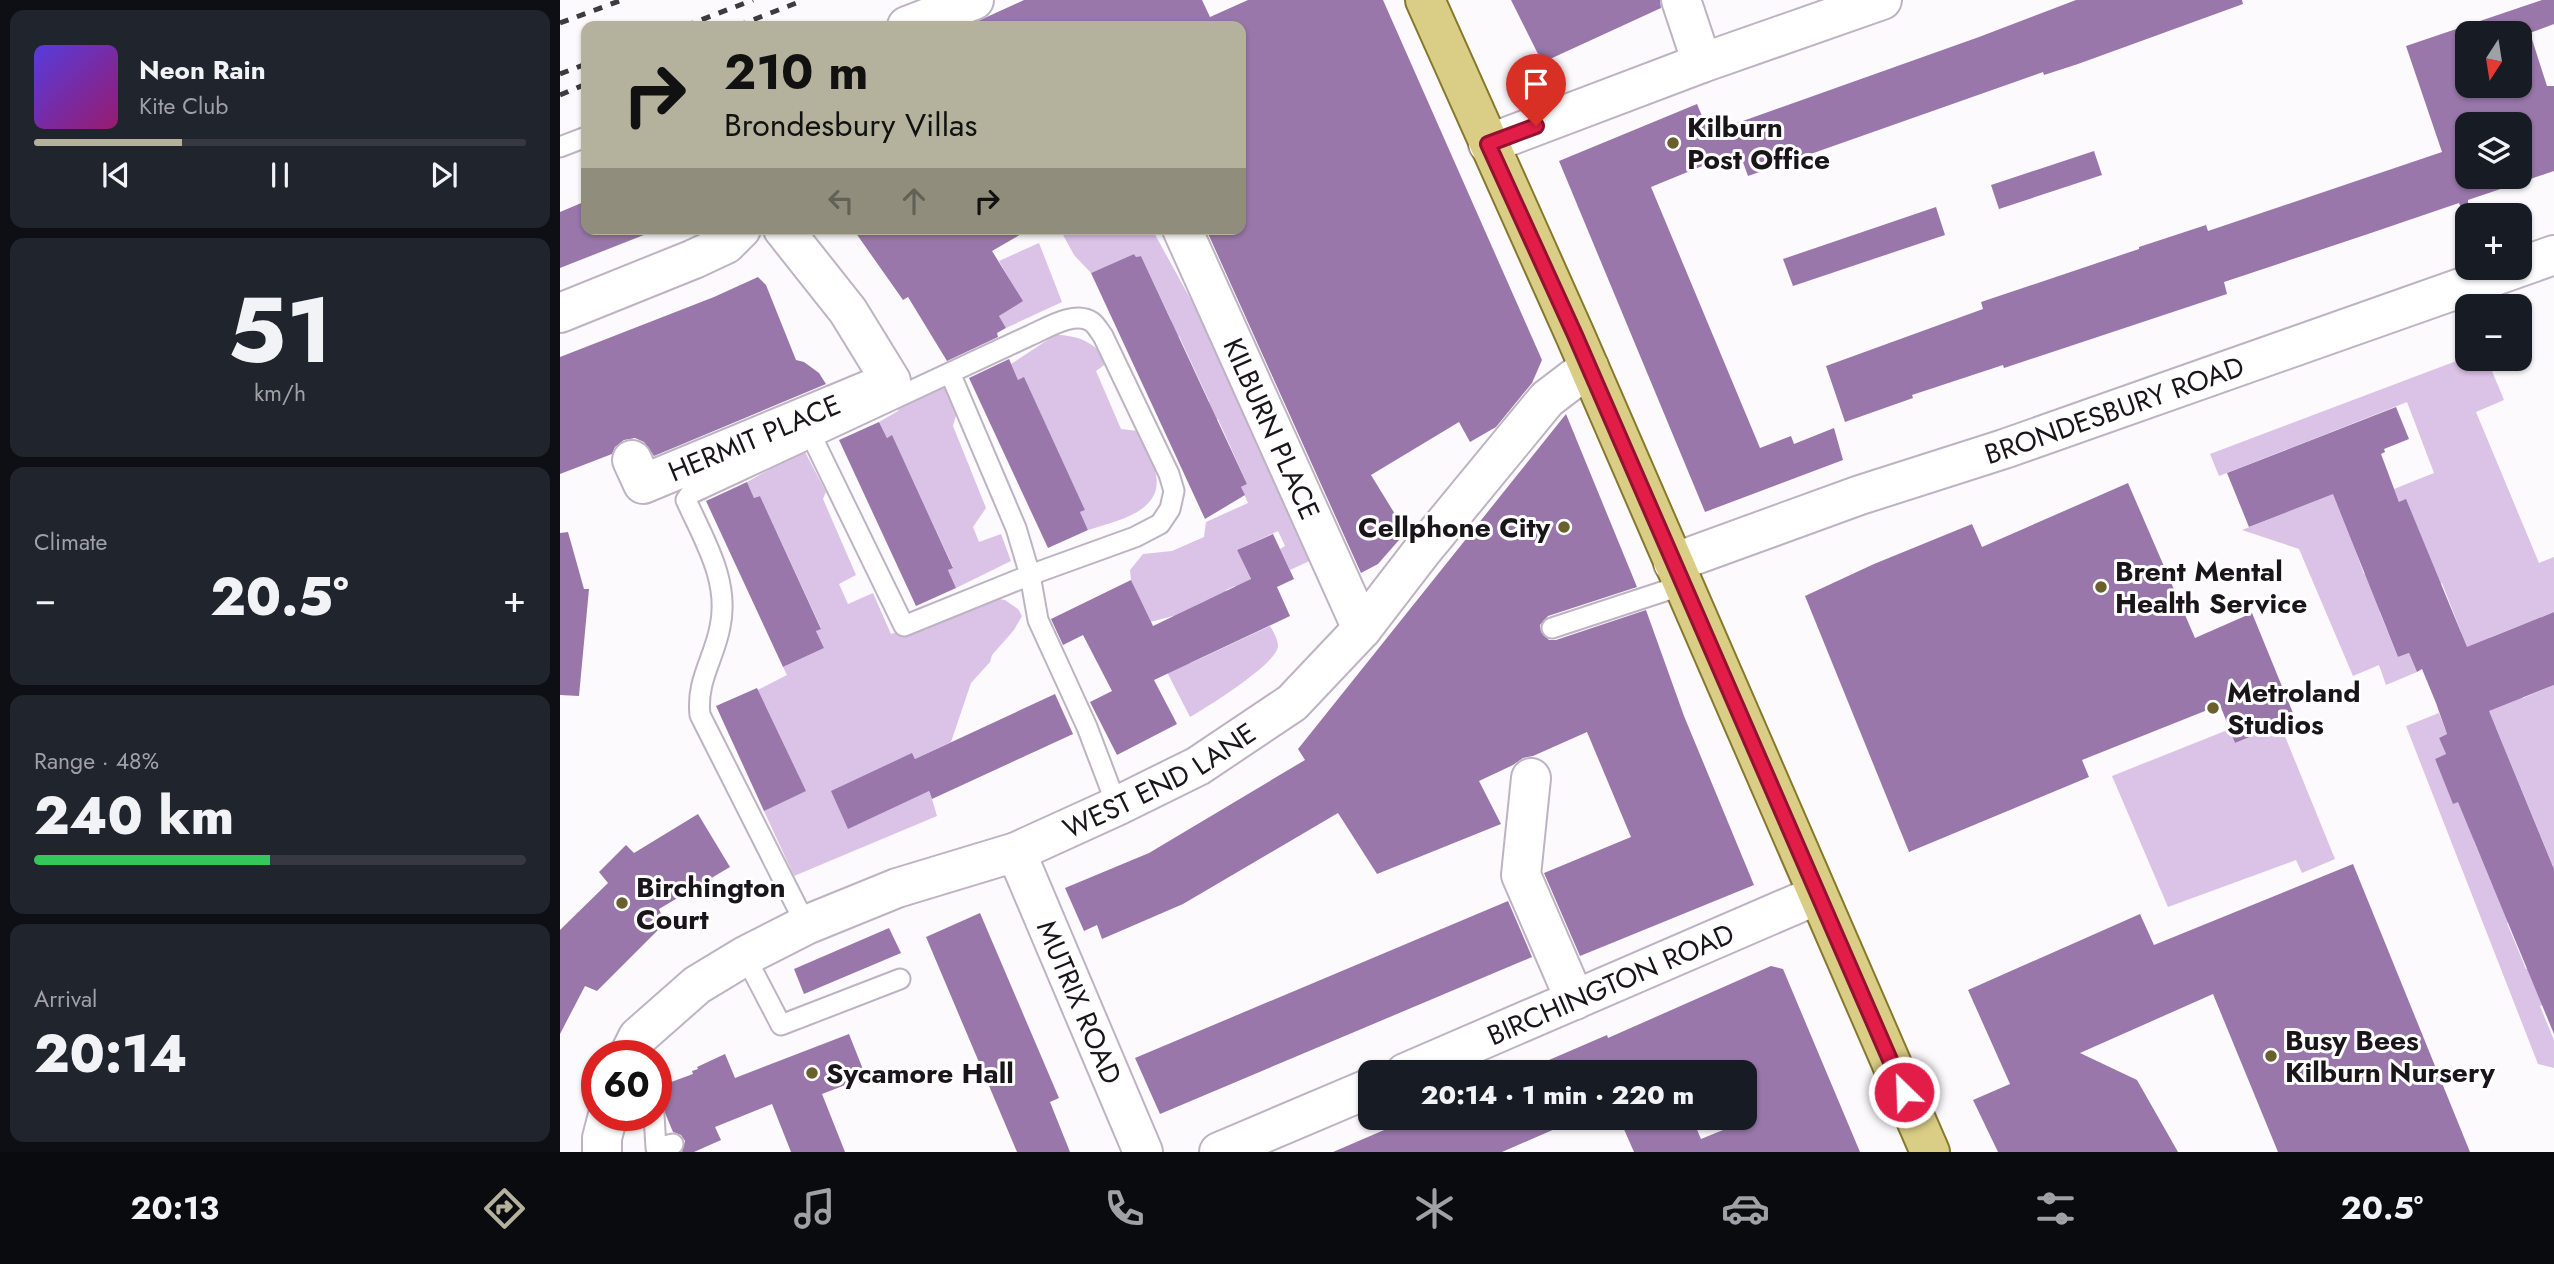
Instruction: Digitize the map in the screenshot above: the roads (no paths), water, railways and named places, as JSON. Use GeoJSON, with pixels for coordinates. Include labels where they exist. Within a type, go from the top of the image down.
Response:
{"type":"FeatureCollection","features":[{"type":"Feature","properties":{"kind":"main road"},"geometry":{"type":"LineString","coordinates":[[1425,0],[1589,367],[1930,1152]]}},
{"type":"Feature","properties":{"kind":"street"},"geometry":{"type":"LineString","coordinates":[[920,21],[974,0]]}},
{"type":"Feature","properties":{"kind":"street"},"geometry":{"type":"LineString","coordinates":[[1681,0],[1702,63]]}},
{"type":"Feature","properties":{"kind":"street"},"geometry":{"type":"LineString","coordinates":[[1488,144],[1702,63],[1882,0]]}},
{"type":"Feature","properties":{"kind":"street"},"geometry":{"type":"LineString","coordinates":[[560,313],[694,259],[726,244],[734,235]]}},
{"type":"Feature","properties":{"kind":"street","name":"HERMIT PLACE"},"geometry":{"type":"LineString","coordinates":[[632,460],[643,484],[891,381],[848,311],[788,235]]}},
{"type":"Feature","properties":{"kind":"street","name":"KILBURN PLACE"},"geometry":{"type":"LineString","coordinates":[[1185,235],[1362,629]]}},
{"type":"Feature","properties":{"kind":"street","name":"BRONDESBURY ROAD"},"geometry":{"type":"LineString","coordinates":[[1678,574],[1860,495],[2017,445],[2554,255]]}},
{"type":"Feature","properties":{"kind":"street","name":"WEST END LANE"},"geometry":{"type":"LineString","coordinates":[[636,1040],[697,985],[745,956],[806,925],[897,888],[1016,852],[1117,806],[1198,766],[1292,703],[1362,629],[1422,551],[1547,399],[1589,367]]}},
{"type":"Feature","properties":{"kind":"street"},"geometry":{"type":"LineString","coordinates":[[1531,778],[1521,875],[1575,1000]]}},
{"type":"Feature","properties":{"kind":"street","name":"MUTRIX ROAD"},"geometry":{"type":"LineString","coordinates":[[1016,852],[1143,1152]]}},
{"type":"Feature","properties":{"kind":"street","name":"BIRCHINGTON ROAD"},"geometry":{"type":"LineString","coordinates":[[1435,1060],[1817,895]]}},
{"type":"Feature","properties":{"kind":"street"},"geometry":{"type":"LineString","coordinates":[[1219,1152],[1358,1093]]}},
{"type":"Feature","properties":{"kind":"street"},"geometry":{"type":"LineString","coordinates":[[602,1152],[604,1131]]}},
{"type":"Feature","properties":{"kind":"lane"},"geometry":{"type":"LineString","coordinates":[[560,146],[581,138]]}},
{"type":"Feature","properties":{"kind":"lane"},"geometry":{"type":"LineString","coordinates":[[806,925],[700,715],[698,696],[720,627],[723,598],[718,571],[686,500],[690,494],[812,437],[950,373],[1065,321],[1081,318],[1093,322],[1103,336],[1169,474],[1174,491],[1170,509],[1160,524],[1135,537],[1030,575],[904,626],[812,437]]}},
{"type":"Feature","properties":{"kind":"lane"},"geometry":{"type":"LineString","coordinates":[[950,373],[1016,528],[1030,575],[1038,620],[1087,727],[1117,806]]}},
{"type":"Feature","properties":{"kind":"lane"},"geometry":{"type":"LineString","coordinates":[[1552,628],[1678,574]]}},
{"type":"Feature","properties":{"kind":"lane"},"geometry":{"type":"LineString","coordinates":[[745,956],[781,1025],[900,979]]}},
{"type":"Feature","properties":{"kind":"railway"},"geometry":{"type":"LineString","coordinates":[[560,23],[622,0]]}},
{"type":"Feature","properties":{"kind":"railway"},"geometry":{"type":"LineString","coordinates":[[698,21],[753,0]]}},
{"type":"Feature","properties":{"kind":"railway"},"geometry":{"type":"LineString","coordinates":[[750,21],[804,0]]}},
{"type":"Feature","properties":{"kind":"railway"},"geometry":{"type":"LineString","coordinates":[[560,74],[581,66]]}},
{"type":"Feature","properties":{"kind":"railway"},"geometry":{"type":"LineString","coordinates":[[560,95],[581,86]]}},
{"type":"Feature","properties":{"kind":"place","name":"Kilburn Post Office"},"geometry":{"type":"Point","coordinates":[1673,143]}},
{"type":"Feature","properties":{"kind":"place","name":"Cellphone City"},"geometry":{"type":"Point","coordinates":[1564,527]}},
{"type":"Feature","properties":{"kind":"place","name":"Brent Mental Health Service"},"geometry":{"type":"Point","coordinates":[2101,587]}},
{"type":"Feature","properties":{"kind":"place","name":"Metroland Studios"},"geometry":{"type":"Point","coordinates":[2213,708]}},
{"type":"Feature","properties":{"kind":"place","name":"Birchington Court"},"geometry":{"type":"Point","coordinates":[622,903]}},
{"type":"Feature","properties":{"kind":"place","name":"Busy Bees Kilburn Nursery"},"geometry":{"type":"Point","coordinates":[2271,1056]}},
{"type":"Feature","properties":{"kind":"place","name":"Sycamore Hall"},"geometry":{"type":"Point","coordinates":[812,1073]}}]}
